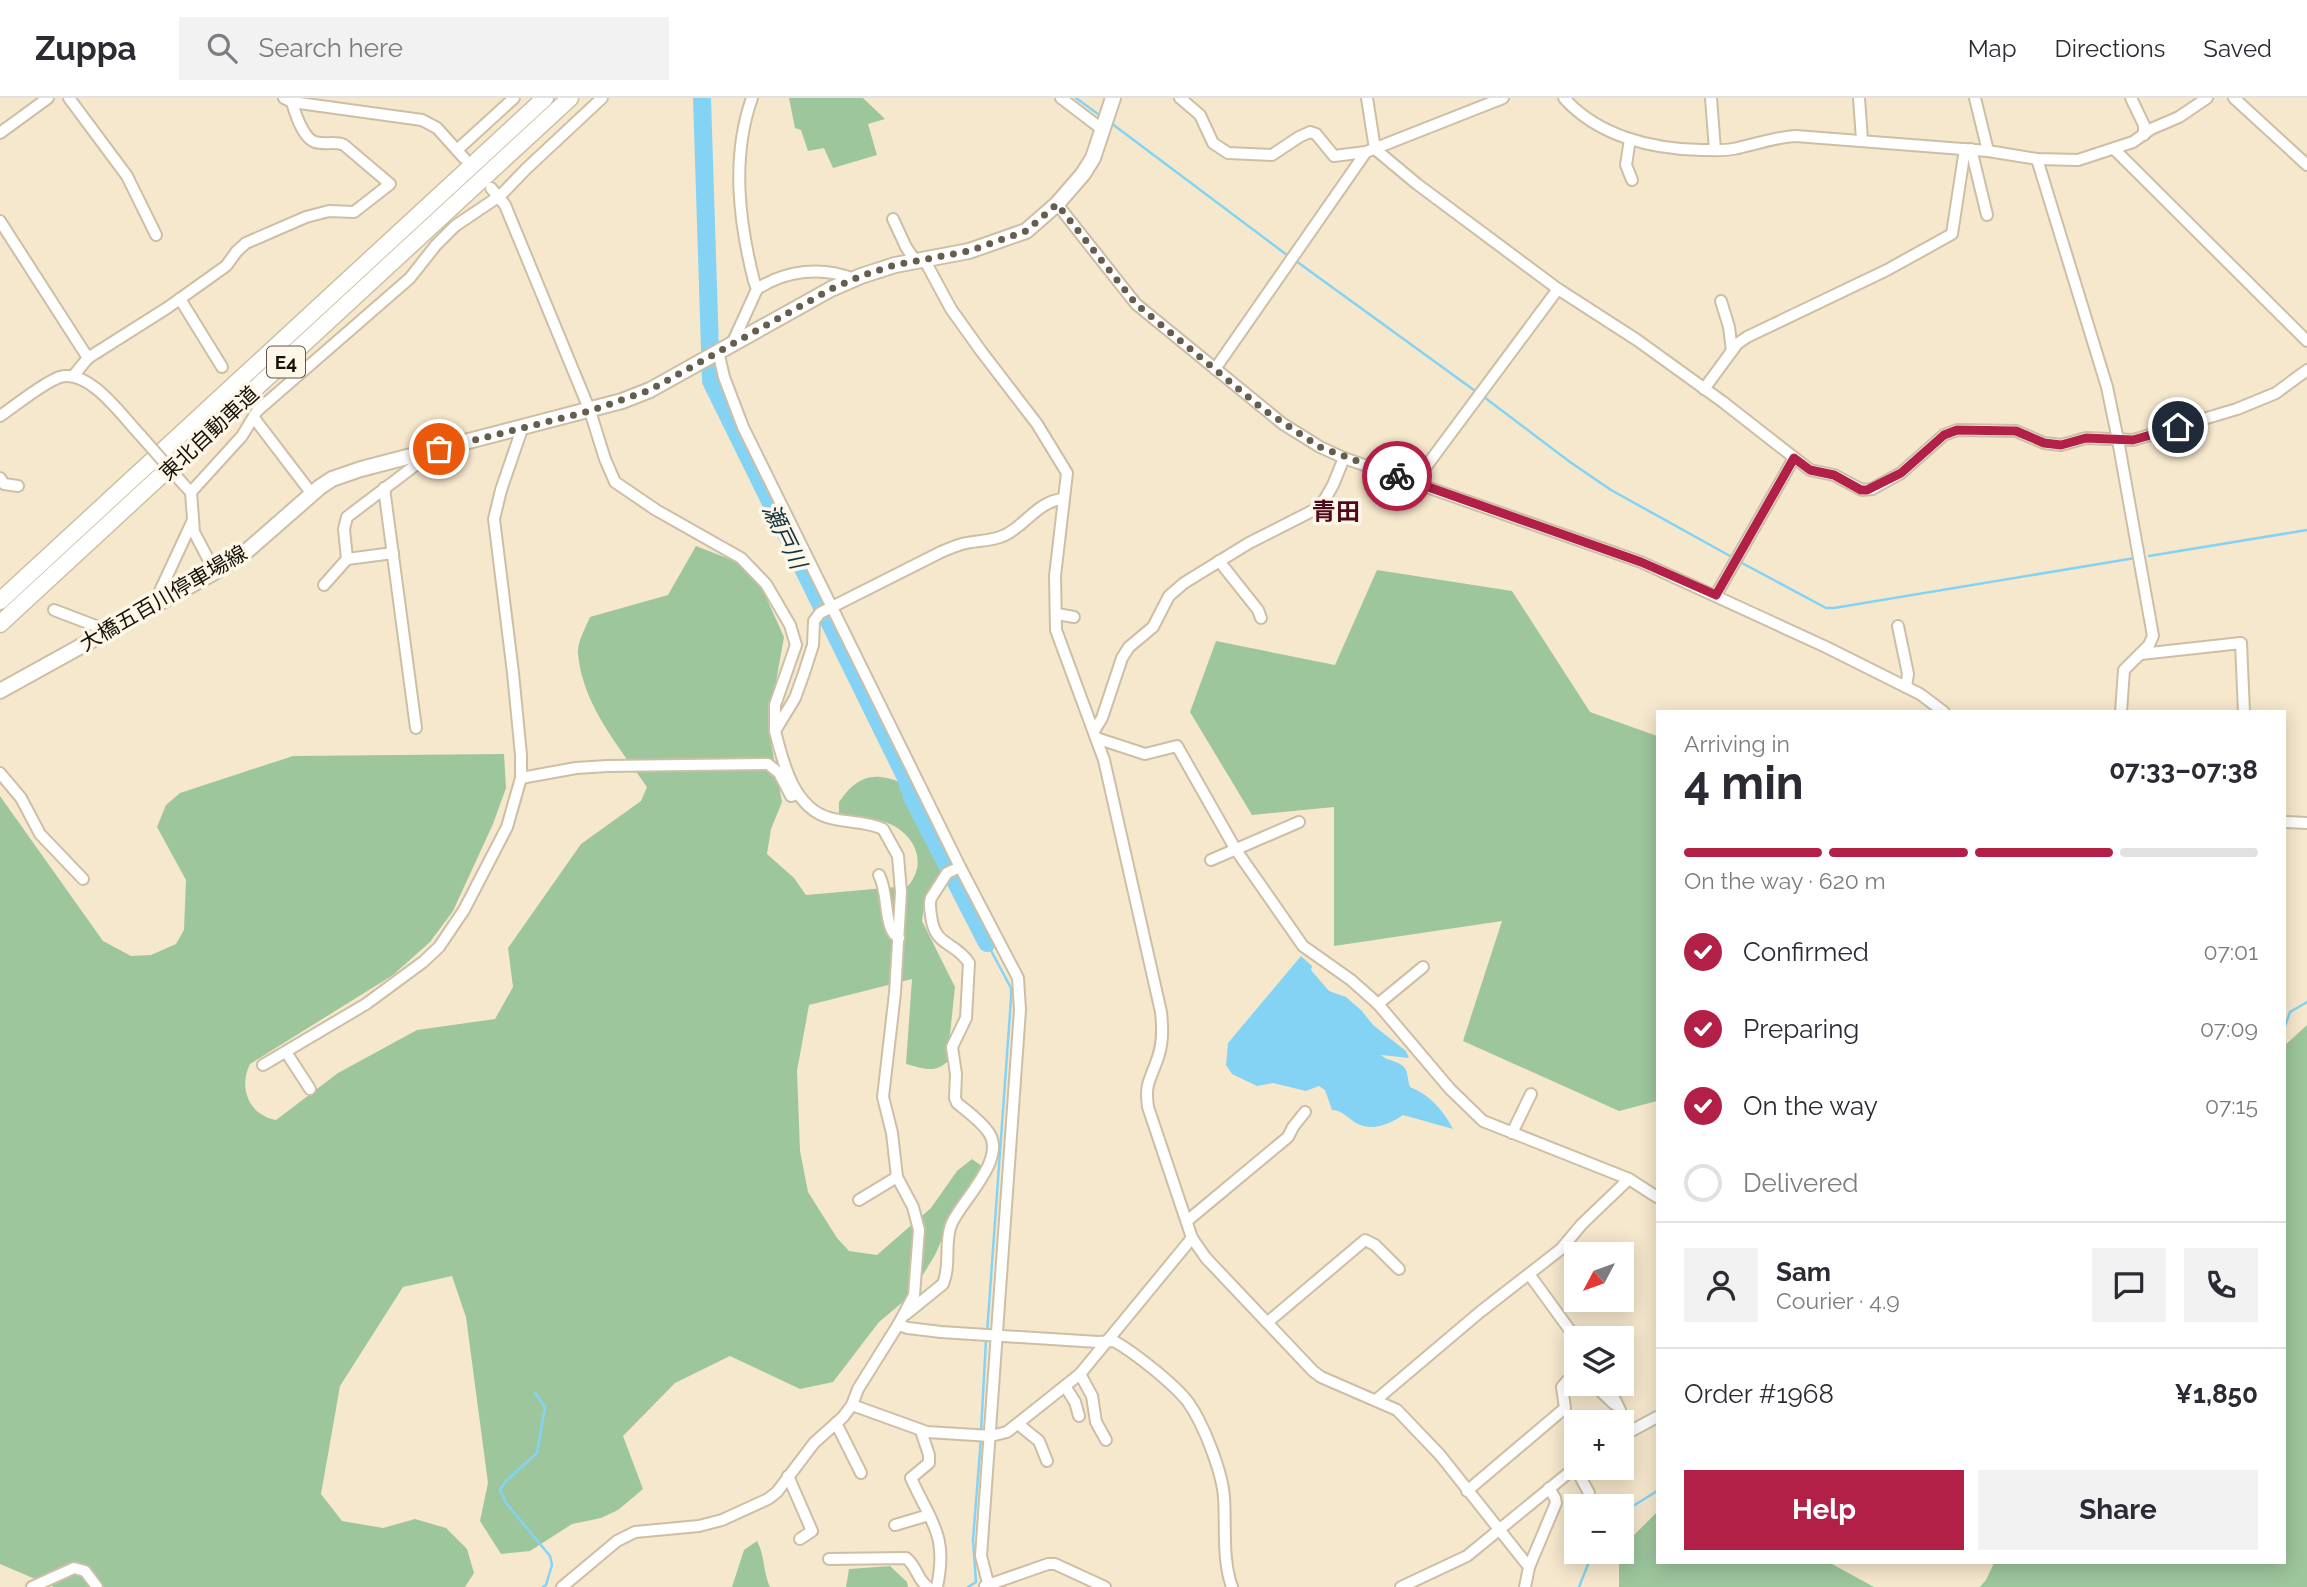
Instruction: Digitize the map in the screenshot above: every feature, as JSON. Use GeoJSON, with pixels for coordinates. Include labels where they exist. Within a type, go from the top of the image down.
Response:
{"type":"FeatureCollection","features":[{"type":"Feature","properties":{"kind":"highway","name":"東北自動車道"},"geometry":{"type":"LineString","coordinates":[[0,601],[545,98]]}},
{"type":"Feature","properties":{"kind":"highway","name":"東北自動車道"},"geometry":{"type":"LineString","coordinates":[[0,624],[570,98]]}},
{"type":"Feature","properties":{"kind":"main road","name":"大橋五百川停車場線"},"geometry":{"type":"LineString","coordinates":[[0,691],[215,572],[248,550],[332,479],[523,426],[590,411],[650,390],[831,289],[854,279],[895,265],[969,251],[1026,231],[1057,204],[1093,159],[1113,98]]}},
{"type":"Feature","properties":{"kind":"street"},"geometry":{"type":"LineString","coordinates":[[0,133],[48,98]]}},
{"type":"Feature","properties":{"kind":"street"},"geometry":{"type":"LineString","coordinates":[[69,98],[127,176],[156,236]]}},
{"type":"Feature","properties":{"kind":"street"},"geometry":{"type":"LineString","coordinates":[[286,99],[422,120],[437,128],[461,154],[514,98]]}},
{"type":"Feature","properties":{"kind":"street"},"geometry":{"type":"LineString","coordinates":[[188,489],[242,436],[261,407],[410,278],[455,226],[499,197],[602,98]]}},
{"type":"Feature","properties":{"kind":"street"},"geometry":{"type":"LineString","coordinates":[[752,98],[742,142],[739,191],[742,228],[757,289]]}},
{"type":"Feature","properties":{"kind":"street"},"geometry":{"type":"LineString","coordinates":[[1062,98],[1105,124]]}},
{"type":"Feature","properties":{"kind":"street"},"geometry":{"type":"LineString","coordinates":[[1180,98],[1200,115],[1213,144],[1228,153],[1275,154],[1298,136],[1310,132],[1316,134],[1334,156],[1370,151],[1503,98]]}},
{"type":"Feature","properties":{"kind":"street"},"geometry":{"type":"LineString","coordinates":[[1215,369],[1370,151],[1367,98]]}},
{"type":"Feature","properties":{"kind":"street"},"geometry":{"type":"LineString","coordinates":[[1564,98],[1582,116],[1630,139],[1655,147],[1730,150],[1783,136],[1862,140],[1988,151],[2037,159],[2078,160],[2114,149],[2144,135],[2151,128],[2179,117],[2207,98]]}},
{"type":"Feature","properties":{"kind":"street"},"geometry":{"type":"LineString","coordinates":[[1574,109],[1580,98]]}},
{"type":"Feature","properties":{"kind":"street"},"geometry":{"type":"LineString","coordinates":[[1711,98],[1715,150]]}},
{"type":"Feature","properties":{"kind":"street"},"geometry":{"type":"LineString","coordinates":[[1858,98],[1862,140]]}},
{"type":"Feature","properties":{"kind":"street"},"geometry":{"type":"LineString","coordinates":[[1975,98],[1988,151]]}},
{"type":"Feature","properties":{"kind":"street"},"geometry":{"type":"LineString","coordinates":[[2131,98],[2144,125],[2144,135]]}},
{"type":"Feature","properties":{"kind":"street"},"geometry":{"type":"LineString","coordinates":[[2234,98],[2307,165]]}},
{"type":"Feature","properties":{"kind":"street"},"geometry":{"type":"LineString","coordinates":[[74,375],[88,358],[226,266],[246,243],[306,217],[329,211],[354,212],[390,184],[344,145],[311,139],[286,99]]}},
{"type":"Feature","properties":{"kind":"street"},"geometry":{"type":"LineString","coordinates":[[1630,139],[1626,165],[1632,180]]}},
{"type":"Feature","properties":{"kind":"street"},"geometry":{"type":"LineString","coordinates":[[1968,149],[1987,215]]}},
{"type":"Feature","properties":{"kind":"street"},"geometry":{"type":"LineString","coordinates":[[1704,388],[1732,351],[1747,337],[1887,270],[1952,234],[1968,149]]}},
{"type":"Feature","properties":{"kind":"street"},"geometry":{"type":"LineString","coordinates":[[2114,149],[2307,341]]}},
{"type":"Feature","properties":{"kind":"street"},"geometry":{"type":"LineString","coordinates":[[1370,151],[1558,289],[1611,322],[1704,388],[1810,470],[1834,475],[1861,490],[1867,490],[1901,473],[1944,435],[1957,430],[2016,431],[2044,443],[2061,445],[2086,438],[2133,440],[2237,409],[2276,393],[2307,370]]}},
{"type":"Feature","properties":{"kind":"street"},"geometry":{"type":"LineString","coordinates":[[2037,159],[2107,387],[2153,636],[2150,645],[2124,670],[2122,710]]}},
{"type":"Feature","properties":{"kind":"street"},"geometry":{"type":"LineString","coordinates":[[491,188],[505,205],[590,411],[615,482],[656,510],[741,558],[766,584],[790,625],[796,646],[775,705],[775,731],[780,754],[797,794],[806,806],[829,818],[866,823],[883,829],[898,856],[901,870],[895,993],[883,1097],[892,1133],[897,1177],[919,1225],[914,1295],[858,1390],[852,1405],[814,1443],[768,1499],[722,1520],[699,1526],[635,1532],[606,1549],[562,1587]]}},
{"type":"Feature","properties":{"kind":"street"},"geometry":{"type":"LineString","coordinates":[[1057,204],[1136,304],[1283,424],[1320,447],[1344,458],[1641,562],[1716,595],[1906,687],[1941,710]]}},
{"type":"Feature","properties":{"kind":"street"},"geometry":{"type":"LineString","coordinates":[[893,219],[905,247],[921,262],[981,351],[1037,424],[1067,473],[1055,576],[1056,630],[1107,773],[1161,1012],[1163,1036],[1147,1084],[1148,1107],[1192,1238],[1206,1258],[1321,1377],[1376,1400],[1406,1417],[1529,1567]]}},
{"type":"Feature","properties":{"kind":"street"},"geometry":{"type":"LineString","coordinates":[[0,221],[88,358]]}},
{"type":"Feature","properties":{"kind":"street"},"geometry":{"type":"LineString","coordinates":[[732,344],[757,289],[780,276],[798,272],[841,273],[854,279]]}},
{"type":"Feature","properties":{"kind":"street"},"geometry":{"type":"LineString","coordinates":[[1417,483],[1422,472],[1558,289]]}},
{"type":"Feature","properties":{"kind":"street"},"geometry":{"type":"LineString","coordinates":[[180,299],[222,367]]}},
{"type":"Feature","properties":{"kind":"street"},"geometry":{"type":"LineString","coordinates":[[1721,301],[1729,327],[1732,351]]}},
{"type":"Feature","properties":{"kind":"street"},"geometry":{"type":"LineString","coordinates":[[712,355],[826,609],[1018,978],[1020,994],[984,1436],[982,1556],[986,1585],[1055,1564],[1105,1587]]}},
{"type":"Feature","properties":{"kind":"street"},"geometry":{"type":"LineString","coordinates":[[0,416],[58,377],[74,375],[94,387],[188,489],[194,532],[215,572]]}},
{"type":"Feature","properties":{"kind":"street"},"geometry":{"type":"LineString","coordinates":[[254,418],[312,494]]}},
{"type":"Feature","properties":{"kind":"street"},"geometry":{"type":"LineString","coordinates":[[262,1065],[366,1004],[439,947],[464,910],[508,827],[522,778],[522,755],[494,519],[523,426]]}},
{"type":"Feature","properties":{"kind":"street"},"geometry":{"type":"LineString","coordinates":[[347,559],[344,529],[347,517],[417,464],[420,454]]}},
{"type":"Feature","properties":{"kind":"street"},"geometry":{"type":"LineString","coordinates":[[1095,735],[1122,659],[1129,647],[1153,626],[1169,596],[1184,583],[1249,543],[1314,510],[1329,492],[1344,458]]}},
{"type":"Feature","properties":{"kind":"street"},"geometry":{"type":"LineString","coordinates":[[1716,595],[1794,458]]}},
{"type":"Feature","properties":{"kind":"street"},"geometry":{"type":"LineString","coordinates":[[0,478],[4,484],[18,486]]}},
{"type":"Feature","properties":{"kind":"street"},"geometry":{"type":"LineString","coordinates":[[384,488],[416,728]]}},
{"type":"Feature","properties":{"kind":"street"},"geometry":{"type":"LineString","coordinates":[[775,731],[795,698],[804,673],[813,645],[814,621],[826,609],[941,552],[962,544],[990,540],[1007,534],[1022,525],[1048,502],[1064,499]]}},
{"type":"Feature","properties":{"kind":"street"},"geometry":{"type":"LineString","coordinates":[[153,607],[193,520]]}},
{"type":"Feature","properties":{"kind":"street"},"geometry":{"type":"LineString","coordinates":[[324,585],[347,559],[393,554]]}},
{"type":"Feature","properties":{"kind":"street"},"geometry":{"type":"LineString","coordinates":[[1219,561],[1258,610],[1261,618]]}},
{"type":"Feature","properties":{"kind":"street"},"geometry":{"type":"LineString","coordinates":[[54,610],[109,631]]}},
{"type":"Feature","properties":{"kind":"street"},"geometry":{"type":"LineString","coordinates":[[1056,614],[1074,617]]}},
{"type":"Feature","properties":{"kind":"street"},"geometry":{"type":"LineString","coordinates":[[1898,626],[1908,674],[1906,687]]}},
{"type":"Feature","properties":{"kind":"street"},"geometry":{"type":"LineString","coordinates":[[2141,654],[2241,643],[2244,710]]}},
{"type":"Feature","properties":{"kind":"street"},"geometry":{"type":"LineString","coordinates":[[1095,735],[1145,754],[1177,746],[1236,850],[1303,946],[1351,979],[1378,1004],[1474,1115],[1512,1133],[1629,1179],[1656,1196]]}},
{"type":"Feature","properties":{"kind":"street"},"geometry":{"type":"LineString","coordinates":[[522,778],[576,768],[607,766],[768,764],[779,773],[791,796],[797,794]]}},
{"type":"Feature","properties":{"kind":"street"},"geometry":{"type":"LineString","coordinates":[[0,773],[21,797],[40,834],[83,879]]}},
{"type":"Feature","properties":{"kind":"street"},"geometry":{"type":"LineString","coordinates":[[1211,860],[1298,822]]}},
{"type":"Feature","properties":{"kind":"street"},"geometry":{"type":"LineString","coordinates":[[2286,822],[2307,823]]}},
{"type":"Feature","properties":{"kind":"street"},"geometry":{"type":"LineString","coordinates":[[901,1320],[943,1284],[953,1221],[986,1170],[992,1147],[989,1133],[955,1098],[956,1074],[952,1047],[966,1018],[969,963],[938,937],[932,928],[929,902],[947,873],[960,867]]}},
{"type":"Feature","properties":{"kind":"street"},"geometry":{"type":"LineString","coordinates":[[879,875],[886,894],[890,929],[893,935],[899,938]]}},
{"type":"Feature","properties":{"kind":"street"},"geometry":{"type":"LineString","coordinates":[[1378,1004],[1423,967]]}},
{"type":"Feature","properties":{"kind":"street"},"geometry":{"type":"LineString","coordinates":[[286,1052],[310,1089]]}},
{"type":"Feature","properties":{"kind":"street"},"geometry":{"type":"LineString","coordinates":[[1512,1133],[1531,1094]]}},
{"type":"Feature","properties":{"kind":"street"},"geometry":{"type":"LineString","coordinates":[[1187,1221],[1288,1138],[1305,1112]]}},
{"type":"Feature","properties":{"kind":"street"},"geometry":{"type":"LineString","coordinates":[[859,1200],[897,1177]]}},
{"type":"Feature","properties":{"kind":"street"},"geometry":{"type":"LineString","coordinates":[[1376,1400],[1561,1249],[1582,1224],[1629,1179]]}},
{"type":"Feature","properties":{"kind":"street"},"geometry":{"type":"LineString","coordinates":[[852,1405],[921,1431],[984,1436],[1007,1432],[1080,1374],[1192,1238]]}},
{"type":"Feature","properties":{"kind":"street"},"geometry":{"type":"LineString","coordinates":[[1268,1322],[1366,1240],[1376,1245],[1399,1269]]}},
{"type":"Feature","properties":{"kind":"street"},"geometry":{"type":"LineString","coordinates":[[1529,1274],[1567,1326]]}},
{"type":"Feature","properties":{"kind":"street"},"geometry":{"type":"LineString","coordinates":[[901,1320],[908,1328],[1098,1342],[1108,1340],[1121,1345],[1168,1383],[1188,1402],[1194,1414],[1222,1483],[1228,1569],[1232,1587]]}},
{"type":"Feature","properties":{"kind":"street"},"geometry":{"type":"LineString","coordinates":[[1080,1374],[1095,1405],[1096,1422],[1106,1440]]}},
{"type":"Feature","properties":{"kind":"street"},"geometry":{"type":"LineString","coordinates":[[1467,1491],[1565,1408],[1562,1387],[1564,1385]]}},
{"type":"Feature","properties":{"kind":"street"},"geometry":{"type":"LineString","coordinates":[[1065,1386],[1075,1402],[1079,1416]]}},
{"type":"Feature","properties":{"kind":"street"},"geometry":{"type":"LineString","coordinates":[[1605,1396],[1620,1410]]}},
{"type":"Feature","properties":{"kind":"street"},"geometry":{"type":"LineString","coordinates":[[1613,1396],[1620,1410]]}},
{"type":"Feature","properties":{"kind":"street"},"geometry":{"type":"LineString","coordinates":[[1634,1429],[1656,1418]]}},
{"type":"Feature","properties":{"kind":"street"},"geometry":{"type":"LineString","coordinates":[[836,1423],[861,1473]]}},
{"type":"Feature","properties":{"kind":"street"},"geometry":{"type":"LineString","coordinates":[[1018,1424],[1039,1441],[1047,1461]]}},
{"type":"Feature","properties":{"kind":"street"},"geometry":{"type":"LineString","coordinates":[[921,1431],[929,1455],[929,1464],[911,1478],[935,1523],[940,1539],[942,1560],[937,1587]]}},
{"type":"Feature","properties":{"kind":"street"},"geometry":{"type":"LineString","coordinates":[[789,1476],[812,1531],[800,1539]]}},
{"type":"Feature","properties":{"kind":"street"},"geometry":{"type":"LineString","coordinates":[[1401,1587],[1467,1556],[1564,1476]]}},
{"type":"Feature","properties":{"kind":"street"},"geometry":{"type":"LineString","coordinates":[[1525,1587],[1529,1567],[1556,1503],[1549,1488]]}},
{"type":"Feature","properties":{"kind":"street"},"geometry":{"type":"LineString","coordinates":[[895,1525],[929,1516]]}},
{"type":"Feature","properties":{"kind":"street"},"geometry":{"type":"LineString","coordinates":[[829,1559],[906,1558],[928,1587]]}},
{"type":"Feature","properties":{"kind":"street"},"geometry":{"type":"LineString","coordinates":[[32,1587],[74,1568],[85,1571],[97,1587]]}},
{"type":"Feature","properties":{"kind":"green space"},"geometry":{"type":"Polygon","coordinates":[[[789,98],[863,98],[885,119],[868,124],[877,155],[833,168],[824,148],[808,151],[801,130],[795,128],[789,98]]]}},
{"type":"Feature","properties":{"kind":"green space"},"geometry":{"type":"Polygon","coordinates":[[[696,546],[737,562],[748,572],[761,586],[784,637],[768,727],[782,802],[771,829],[767,854],[794,878],[806,895],[908,886],[918,863],[917,853],[905,834],[884,822],[869,818],[844,817],[839,813],[839,802],[852,786],[866,778],[882,777],[902,783],[943,868],[926,894],[922,921],[955,987],[947,1062],[933,1069],[906,1064],[912,979],[809,1005],[797,1071],[800,1151],[808,1192],[837,1238],[849,1251],[877,1255],[931,1208],[957,1171],[972,1159],[983,1167],[953,1214],[935,1255],[910,1296],[879,1322],[833,1382],[800,1389],[730,1356],[675,1383],[623,1436],[643,1489],[618,1510],[601,1518],[572,1524],[530,1551],[501,1554],[480,1521],[488,1483],[466,1317],[452,1276],[403,1287],[340,1386],[321,1494],[342,1521],[383,1528],[415,1519],[446,1528],[467,1549],[474,1573],[465,1587],[54,1587],[0,1564],[0,796],[103,941],[131,956],[151,955],[176,944],[184,930],[186,880],[157,827],[166,805],[180,793],[293,756],[504,754],[506,788],[493,824],[453,911],[430,942],[393,975],[250,1064],[245,1082],[248,1099],[259,1113],[276,1120],[338,1073],[417,1030],[495,1019],[513,987],[508,948],[581,844],[641,801],[647,787],[594,707],[581,672],[578,653],[582,635],[590,617],[668,595],[696,546]]]}},
{"type":"Feature","properties":{"kind":"green space"},"geometry":{"type":"Polygon","coordinates":[[[1377,570],[1512,591],[1590,712],[1656,736],[1656,1101],[1619,1111],[1463,1041],[1502,921],[1334,946],[1334,807],[1252,815],[1190,712],[1216,641],[1335,665],[1377,570]]]}},
{"type":"Feature","properties":{"kind":"green space"},"geometry":{"type":"Polygon","coordinates":[[[2307,1025],[2307,1587],[1980,1587],[1994,1564],[2286,1564],[2286,1044],[2307,1025]]]}},
{"type":"Feature","properties":{"kind":"green space"},"geometry":{"type":"Polygon","coordinates":[[[1656,1513],[1656,1564],[1832,1564],[1874,1587],[1619,1587],[1619,1564],[1634,1564],[1634,1535],[1656,1513]]]}},
{"type":"Feature","properties":{"kind":"green space"},"geometry":{"type":"Polygon","coordinates":[[[757,1541],[770,1587],[732,1587],[744,1550],[757,1541]]]}},
{"type":"Feature","properties":{"kind":"green space"},"geometry":{"type":"Polygon","coordinates":[[[890,1566],[907,1582],[908,1587],[846,1587],[849,1569],[890,1566]]]}},
{"type":"Feature","properties":{"kind":"water"},"geometry":{"type":"Polygon","coordinates":[[[1301,956],[1312,966],[1311,970],[1329,991],[1346,997],[1373,1025],[1406,1051],[1409,1058],[1381,1055],[1404,1067],[1410,1087],[1435,1104],[1453,1129],[1403,1115],[1381,1126],[1362,1126],[1332,1110],[1325,1090],[1319,1086],[1306,1091],[1273,1083],[1257,1086],[1232,1074],[1226,1065],[1228,1043],[1301,956]]]}},
{"type":"Feature","properties":{"kind":"waterway","name":"瀬戸川"},"geometry":{"type":"LineString","coordinates":[[702,98],[711,381],[906,778],[912,797],[987,943]]}},
{"type":"Feature","properties":{"kind":"waterway"},"geometry":{"type":"LineString","coordinates":[[1076,98],[1102,117]]}},
{"type":"Feature","properties":{"kind":"waterway"},"geometry":{"type":"LineString","coordinates":[[1111,123],[1287,255]]}},
{"type":"Feature","properties":{"kind":"waterway"},"geometry":{"type":"LineString","coordinates":[[1296,261],[1478,393]]}},
{"type":"Feature","properties":{"kind":"waterway"},"geometry":{"type":"LineString","coordinates":[[1484,397],[1611,490],[1730,556]]}},
{"type":"Feature","properties":{"kind":"waterway"},"geometry":{"type":"LineString","coordinates":[[2149,556],[2307,530]]}},
{"type":"Feature","properties":{"kind":"waterway"},"geometry":{"type":"LineString","coordinates":[[1742,563],[1826,608],[1834,608],[2135,558]]}},
{"type":"Feature","properties":{"kind":"waterway"},"geometry":{"type":"LineString","coordinates":[[987,943],[1011,988],[1011,999],[987,1333]]}},
{"type":"Feature","properties":{"kind":"waterway"},"geometry":{"type":"LineString","coordinates":[[2286,1023],[2290,1012],[2307,1002]]}},
{"type":"Feature","properties":{"kind":"waterway"},"geometry":{"type":"LineString","coordinates":[[981,1431],[986,1340]]}},
{"type":"Feature","properties":{"kind":"waterway"},"geometry":{"type":"LineString","coordinates":[[535,1393],[545,1407],[537,1453],[506,1481],[500,1490],[506,1503],[550,1556],[552,1565],[543,1587]]}},
{"type":"Feature","properties":{"kind":"waterway"},"geometry":{"type":"LineString","coordinates":[[968,1587],[976,1582],[973,1540],[981,1438]]}},
{"type":"Feature","properties":{"kind":"waterway"},"geometry":{"type":"LineString","coordinates":[[1634,1505],[1656,1492]]}},
{"type":"Feature","properties":{"kind":"waterway"},"geometry":{"type":"LineString","coordinates":[[1579,1587],[1588,1564]]}},
{"type":"Feature","properties":{"kind":"way so far"},"geometry":{"type":"LineString","coordinates":[[439,449],[590,411],[650,390],[831,289],[895,265],[969,251],[1026,231],[1057,204],[1136,304],[1264,410],[1320,447],[1397,476]]}},
{"type":"Feature","properties":{"kind":"district","name":"青田"},"geometry":{"type":"Point","coordinates":[1336,511]}},
{"type":"Feature","properties":{"kind":"route"},"geometry":{"type":"LineString","coordinates":[[1397,476],[1641,562],[1716,595],[1794,458],[1810,470],[1834,475],[1861,490],[1867,490],[1901,473],[1944,435],[1957,430],[2016,431],[2044,443],[2061,445],[2086,438],[2133,440],[2178,427]]}}]}
